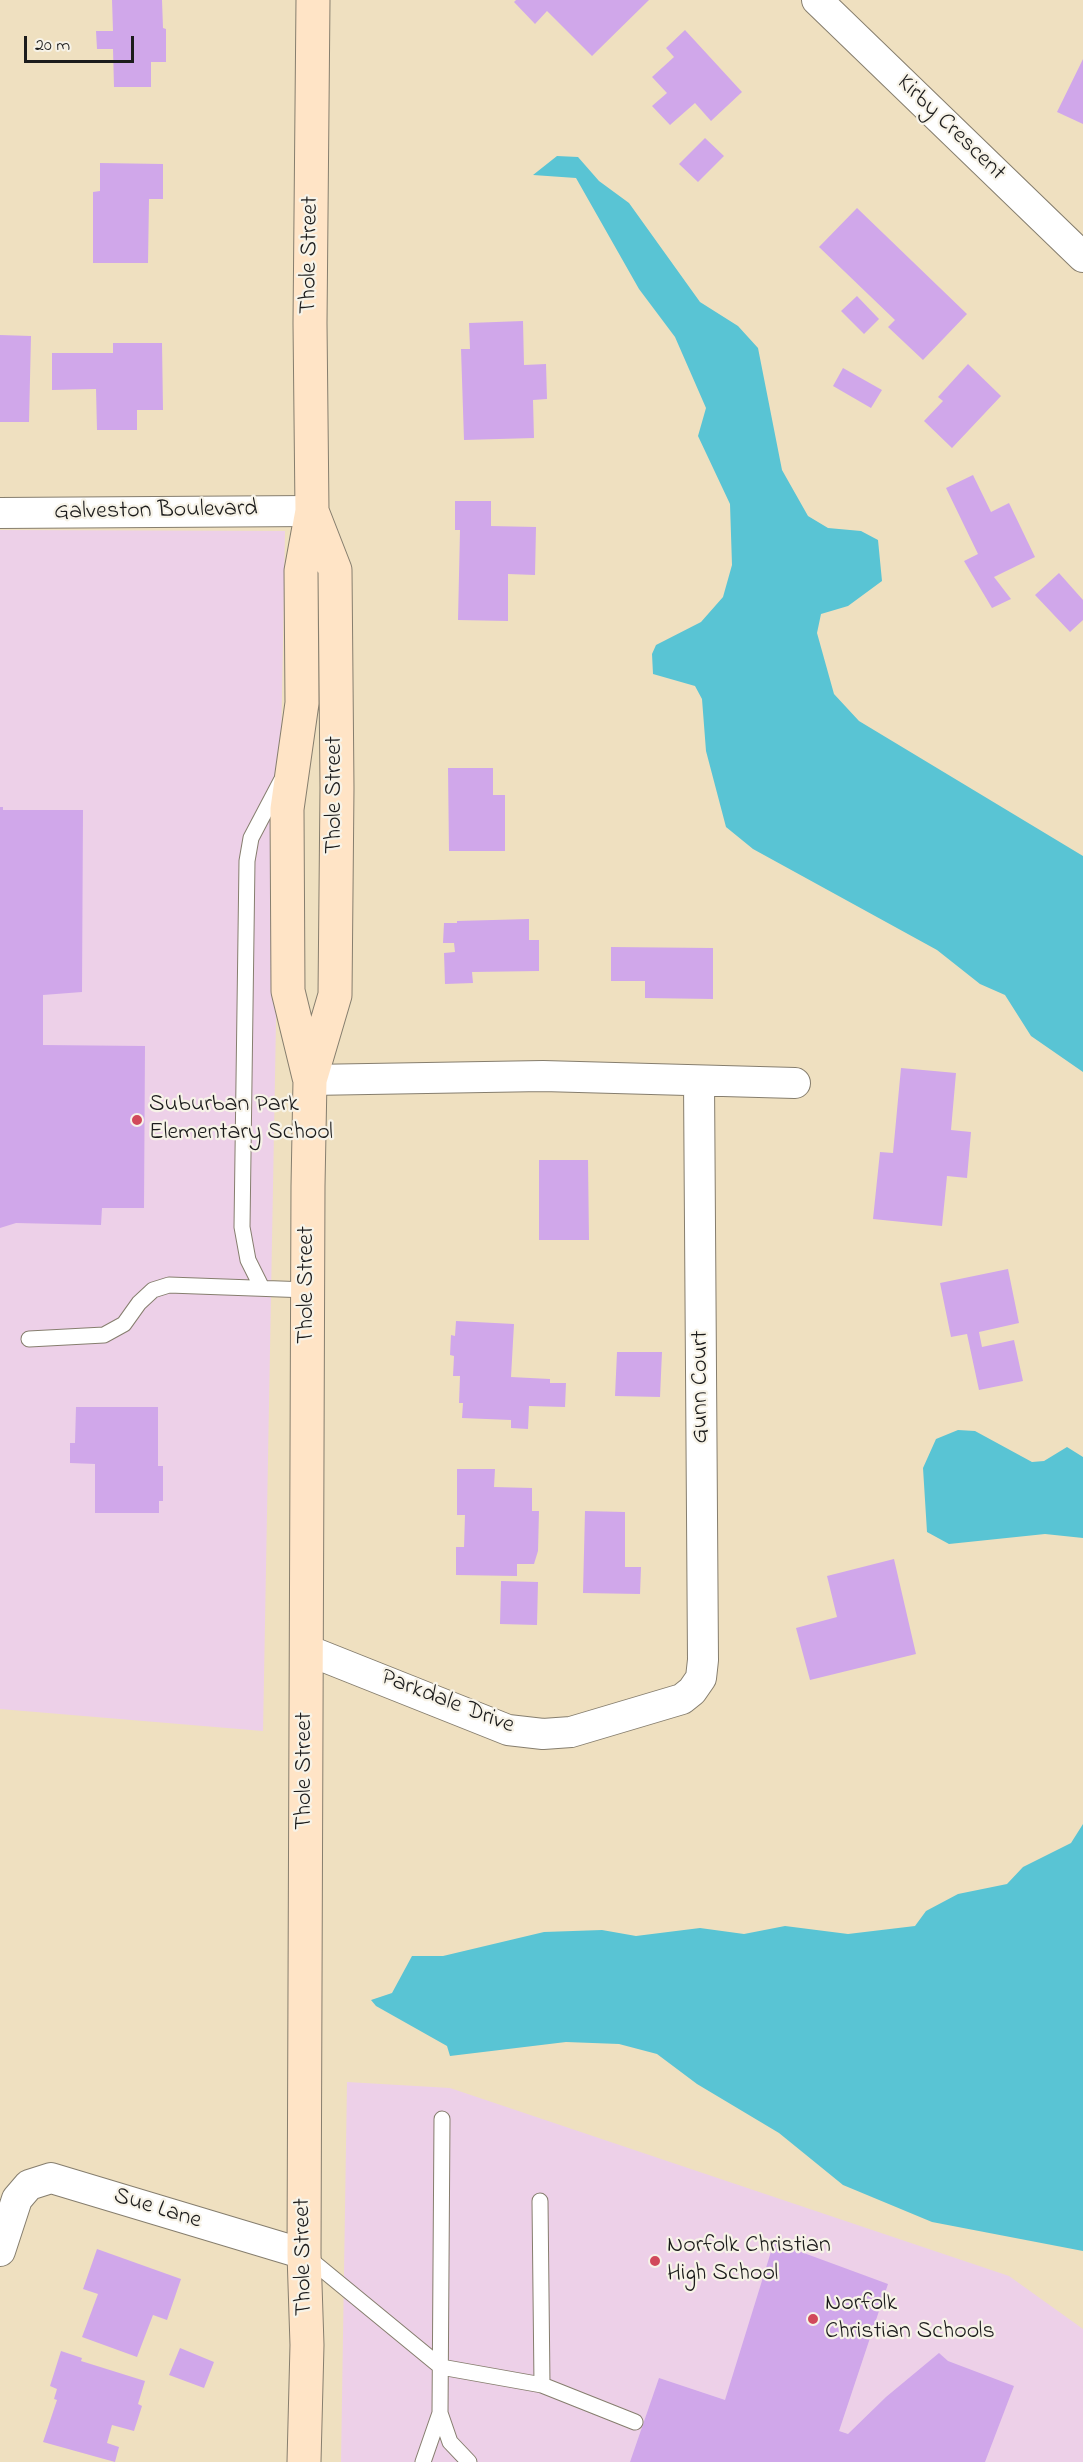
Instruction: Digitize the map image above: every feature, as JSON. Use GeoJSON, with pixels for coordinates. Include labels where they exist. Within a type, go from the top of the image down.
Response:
{"type":"FeatureCollection","features":[{"type":"Feature","properties":{"kind":"street","name":"Thole Street"},"geometry":{"type":"LineString","coordinates":[[304,2462],[307,2345],[304,2254],[310,1080],[288,991],[287,809],[302,703],[301,571],[312,511],[310,323],[313,0]]}},
{"type":"Feature","properties":{"kind":"street","name":"Kirby Crescent"},"geometry":{"type":"LineString","coordinates":[[818,0],[1083,257]]}},
{"type":"Feature","properties":{"kind":"street","name":"Thole Street"},"geometry":{"type":"LineString","coordinates":[[310,1080],[335,995],[336,754],[335,570],[312,511]]}},
{"type":"Feature","properties":{"kind":"street","name":"Galveston Boulevard"},"geometry":{"type":"LineString","coordinates":[[0,513],[312,511]]}},
{"type":"Feature","properties":{"kind":"street"},"geometry":{"type":"LineString","coordinates":[[296,755],[336,754]]}},
{"type":"Feature","properties":{"kind":"street"},"geometry":{"type":"LineString","coordinates":[[310,1080],[543,1076],[795,1083]]}},
{"type":"Feature","properties":{"kind":"street","name":"Gunn Court"},"geometry":{"type":"LineString","coordinates":[[692,1690],[700,1678],[703,1660],[699,1080]]}},
{"type":"Feature","properties":{"kind":"street","name":"Parkdale Drive"},"geometry":{"type":"LineString","coordinates":[[307,1650],[508,1730],[543,1734],[571,1732],[682,1699],[692,1690]]}},
{"type":"Feature","properties":{"kind":"street","name":"Sue Lane"},"geometry":{"type":"LineString","coordinates":[[0,2251],[17,2199],[29,2185],[51,2178],[181,2219],[304,2254]]}},
{"type":"Feature","properties":{"kind":"lane"},"geometry":{"type":"LineString","coordinates":[[262,1288],[248,1260],[242,1227],[248,861],[251,838],[296,755]]}},
{"type":"Feature","properties":{"kind":"lane"},"geometry":{"type":"LineString","coordinates":[[29,1339],[104,1335],[124,1324],[139,1303],[153,1290],[169,1285],[308,1290]]}},
{"type":"Feature","properties":{"kind":"lane"},"geometry":{"type":"LineString","coordinates":[[423,2462],[440,2413],[442,2119]]}},
{"type":"Feature","properties":{"kind":"lane"},"geometry":{"type":"LineString","coordinates":[[540,2201],[542,2385]]}},
{"type":"Feature","properties":{"kind":"lane"},"geometry":{"type":"LineString","coordinates":[[304,2254],[441,2367],[542,2385],[635,2422]]}},
{"type":"Feature","properties":{"kind":"lane"},"geometry":{"type":"LineString","coordinates":[[440,2413],[450,2442],[469,2462]]}},
{"type":"Feature","properties":{"kind":"shaded area","name":"Suburban Park Elementary School"},"geometry":{"type":"Polygon","coordinates":[[[0,530],[285,531],[263,1731],[0,1709],[0,530]]]}},
{"type":"Feature","properties":{"kind":"shaded area","name":"Norfolk Christian High School"},"geometry":{"type":"Polygon","coordinates":[[[347,2082],[450,2088],[1009,2276],[1083,2329],[1083,2462],[341,2462],[347,2082]]]}},
{"type":"Feature","properties":{"kind":"water"},"geometry":{"type":"Polygon","coordinates":[[[557,156],[578,157],[599,181],[629,203],[700,302],[738,326],[758,348],[782,470],[808,516],[828,528],[861,531],[878,540],[882,581],[848,606],[821,614],[817,633],[834,694],[859,721],[1083,856],[1083,1072],[1031,1036],[1005,995],[980,984],[937,950],[753,849],[726,827],[706,751],[702,699],[695,686],[653,674],[652,654],[656,645],[701,622],[723,597],[732,565],[730,504],[698,436],[706,408],[675,337],[639,289],[576,178],[533,175],[557,156]]]}},
{"type":"Feature","properties":{"kind":"water"},"geometry":{"type":"Polygon","coordinates":[[[958,1430],[975,1431],[1032,1462],[1044,1461],[1067,1447],[1083,1457],[1083,1538],[1045,1534],[949,1544],[927,1532],[923,1468],[936,1439],[958,1430]]]}},
{"type":"Feature","properties":{"kind":"water"},"geometry":{"type":"Polygon","coordinates":[[[1083,1824],[1083,2251],[932,2222],[843,2185],[779,2133],[697,2084],[657,2054],[619,2044],[566,2042],[450,2056],[447,2046],[376,2006],[371,2000],[392,1993],[412,1956],[443,1956],[544,1932],[602,1930],[636,1936],[700,1928],[744,1934],[785,1926],[848,1934],[915,1926],[926,1911],[958,1894],[1007,1884],[1023,1867],[1071,1843],[1083,1824]]]}},
{"type":"Feature","properties":{"kind":"building"},"geometry":{"type":"Polygon","coordinates":[[[112,0],[162,0],[163,28],[166,29],[166,62],[151,62],[151,87],[114,87],[113,49],[97,49],[96,31],[113,31],[112,0]]]}},
{"type":"Feature","properties":{"kind":"building"},"geometry":{"type":"Polygon","coordinates":[[[516,0],[649,0],[592,56],[547,11],[535,24],[514,2],[516,0]]]}},
{"type":"Feature","properties":{"kind":"building"},"geometry":{"type":"Polygon","coordinates":[[[685,30],[742,92],[711,121],[695,103],[670,125],[652,106],[667,93],[652,77],[674,57],[666,48],[685,30]]]}},
{"type":"Feature","properties":{"kind":"building"},"geometry":{"type":"Polygon","coordinates":[[[1083,59],[1083,124],[1057,112],[1083,59]]]}},
{"type":"Feature","properties":{"kind":"building"},"geometry":{"type":"Polygon","coordinates":[[[705,138],[724,156],[698,182],[679,164],[705,138]]]}},
{"type":"Feature","properties":{"kind":"building"},"geometry":{"type":"Polygon","coordinates":[[[100,163],[163,164],[163,199],[149,199],[148,263],[93,263],[93,192],[100,191],[100,163]]]}},
{"type":"Feature","properties":{"kind":"building"},"geometry":{"type":"Polygon","coordinates":[[[857,208],[967,314],[923,360],[888,327],[895,320],[819,247],[857,208]]]}},
{"type":"Feature","properties":{"kind":"building"},"geometry":{"type":"Polygon","coordinates":[[[857,296],[879,319],[864,334],[841,311],[857,296]]]}},
{"type":"Feature","properties":{"kind":"building"},"geometry":{"type":"Polygon","coordinates":[[[523,321],[524,365],[546,364],[547,399],[533,400],[534,438],[464,440],[461,349],[470,349],[469,323],[523,321]]]}},
{"type":"Feature","properties":{"kind":"building"},"geometry":{"type":"Polygon","coordinates":[[[0,335],[31,336],[29,422],[0,422],[0,335]]]}},
{"type":"Feature","properties":{"kind":"building"},"geometry":{"type":"Polygon","coordinates":[[[113,343],[162,343],[163,410],[137,410],[137,430],[97,430],[96,389],[52,390],[52,353],[113,353],[113,343]]]}},
{"type":"Feature","properties":{"kind":"building"},"geometry":{"type":"Polygon","coordinates":[[[968,364],[1001,396],[952,448],[924,421],[943,401],[938,397],[968,364]]]}},
{"type":"Feature","properties":{"kind":"building"},"geometry":{"type":"Polygon","coordinates":[[[843,368],[882,390],[871,408],[833,386],[843,368]]]}},
{"type":"Feature","properties":{"kind":"building"},"geometry":{"type":"Polygon","coordinates":[[[973,475],[991,512],[1009,503],[1035,557],[994,577],[1011,599],[992,608],[964,561],[978,554],[946,488],[973,475]]]}},
{"type":"Feature","properties":{"kind":"building"},"geometry":{"type":"Polygon","coordinates":[[[455,501],[491,501],[491,526],[536,527],[535,575],[508,574],[508,621],[458,620],[460,530],[455,530],[455,501]]]}},
{"type":"Feature","properties":{"kind":"building"},"geometry":{"type":"Polygon","coordinates":[[[1059,573],[1083,600],[1083,620],[1070,632],[1035,595],[1059,573]]]}},
{"type":"Feature","properties":{"kind":"building"},"geometry":{"type":"Polygon","coordinates":[[[448,768],[493,768],[493,795],[505,795],[505,851],[449,851],[448,768]]]}},
{"type":"Feature","properties":{"kind":"building","name":"Suburban Park Elementary School"},"geometry":{"type":"Polygon","coordinates":[[[0,807],[3,807],[3,810],[83,810],[82,992],[43,995],[43,1045],[145,1046],[144,1208],[102,1208],[101,1225],[16,1223],[0,1228],[0,807]]]}},
{"type":"Feature","properties":{"kind":"building"},"geometry":{"type":"Polygon","coordinates":[[[529,919],[529,940],[539,940],[539,971],[472,972],[473,983],[445,984],[444,953],[455,952],[454,943],[443,943],[444,923],[529,919]]]}},
{"type":"Feature","properties":{"kind":"building"},"geometry":{"type":"Polygon","coordinates":[[[611,947],[713,948],[713,999],[645,998],[645,981],[611,981],[611,947]]]}},
{"type":"Feature","properties":{"kind":"building"},"geometry":{"type":"Polygon","coordinates":[[[901,1068],[956,1073],[951,1130],[971,1132],[967,1178],[947,1176],[942,1226],[873,1219],[880,1152],[893,1153],[901,1068]]]}},
{"type":"Feature","properties":{"kind":"building"},"geometry":{"type":"Polygon","coordinates":[[[539,1160],[588,1160],[589,1240],[539,1240],[539,1160]]]}},
{"type":"Feature","properties":{"kind":"building"},"geometry":{"type":"Polygon","coordinates":[[[1008,1269],[1019,1323],[979,1332],[982,1347],[1014,1340],[1023,1381],[979,1390],[967,1334],[951,1337],[940,1283],[1008,1269]]]}},
{"type":"Feature","properties":{"kind":"building"},"geometry":{"type":"Polygon","coordinates":[[[456,1321],[514,1324],[511,1377],[550,1379],[550,1383],[566,1383],[565,1407],[529,1406],[528,1429],[511,1428],[511,1420],[462,1418],[463,1403],[459,1403],[460,1376],[453,1376],[454,1356],[450,1355],[451,1335],[455,1336],[456,1321]]]}},
{"type":"Feature","properties":{"kind":"building"},"geometry":{"type":"Polygon","coordinates":[[[617,1352],[662,1352],[660,1397],[615,1396],[617,1352]]]}},
{"type":"Feature","properties":{"kind":"building"},"geometry":{"type":"Polygon","coordinates":[[[76,1407],[158,1407],[158,1466],[163,1466],[163,1501],[159,1501],[159,1513],[95,1513],[95,1464],[70,1463],[70,1443],[75,1443],[76,1407]]]}},
{"type":"Feature","properties":{"kind":"building"},"geometry":{"type":"Polygon","coordinates":[[[457,1469],[495,1469],[494,1487],[532,1488],[532,1511],[539,1511],[538,1551],[534,1564],[517,1564],[517,1576],[456,1575],[456,1547],[464,1547],[465,1515],[457,1515],[457,1469]]]}},
{"type":"Feature","properties":{"kind":"building"},"geometry":{"type":"Polygon","coordinates":[[[585,1511],[625,1512],[625,1567],[641,1567],[640,1594],[583,1593],[585,1511]]]}},
{"type":"Feature","properties":{"kind":"building"},"geometry":{"type":"Polygon","coordinates":[[[894,1559],[916,1654],[810,1680],[796,1628],[837,1617],[827,1576],[894,1559]]]}},
{"type":"Feature","properties":{"kind":"building"},"geometry":{"type":"Polygon","coordinates":[[[501,1581],[538,1582],[537,1625],[500,1624],[501,1581]]]}},
{"type":"Feature","properties":{"kind":"building","name":"Norfolk Christian Schools"},"geometry":{"type":"Polygon","coordinates":[[[774,2242],[888,2284],[839,2431],[848,2434],[886,2397],[939,2353],[948,2361],[1014,2386],[985,2462],[630,2462],[659,2378],[725,2400],[774,2242]]]}},
{"type":"Feature","properties":{"kind":"building"},"geometry":{"type":"Polygon","coordinates":[[[97,2249],[181,2279],[167,2320],[153,2315],[137,2357],[82,2337],[98,2294],[83,2289],[97,2249]]]}},
{"type":"Feature","properties":{"kind":"building"},"geometry":{"type":"Polygon","coordinates":[[[180,2348],[214,2362],[204,2388],[169,2375],[180,2348]]]}},
{"type":"Feature","properties":{"kind":"building"},"geometry":{"type":"Polygon","coordinates":[[[61,2351],[82,2358],[81,2361],[145,2381],[138,2404],[142,2406],[134,2431],[112,2425],[107,2443],[119,2447],[115,2462],[43,2442],[57,2400],[54,2399],[57,2389],[50,2386],[61,2351]]]}},
{"type":"Feature","properties":{"kind":"place","name":"Suburban Park Elementary School"},"geometry":{"type":"Point","coordinates":[137,1120]}},
{"type":"Feature","properties":{"kind":"place","name":"Norfolk Christian High School"},"geometry":{"type":"Point","coordinates":[655,2261]}},
{"type":"Feature","properties":{"kind":"place","name":"Norfolk Christian Schools"},"geometry":{"type":"Point","coordinates":[813,2319]}}]}
